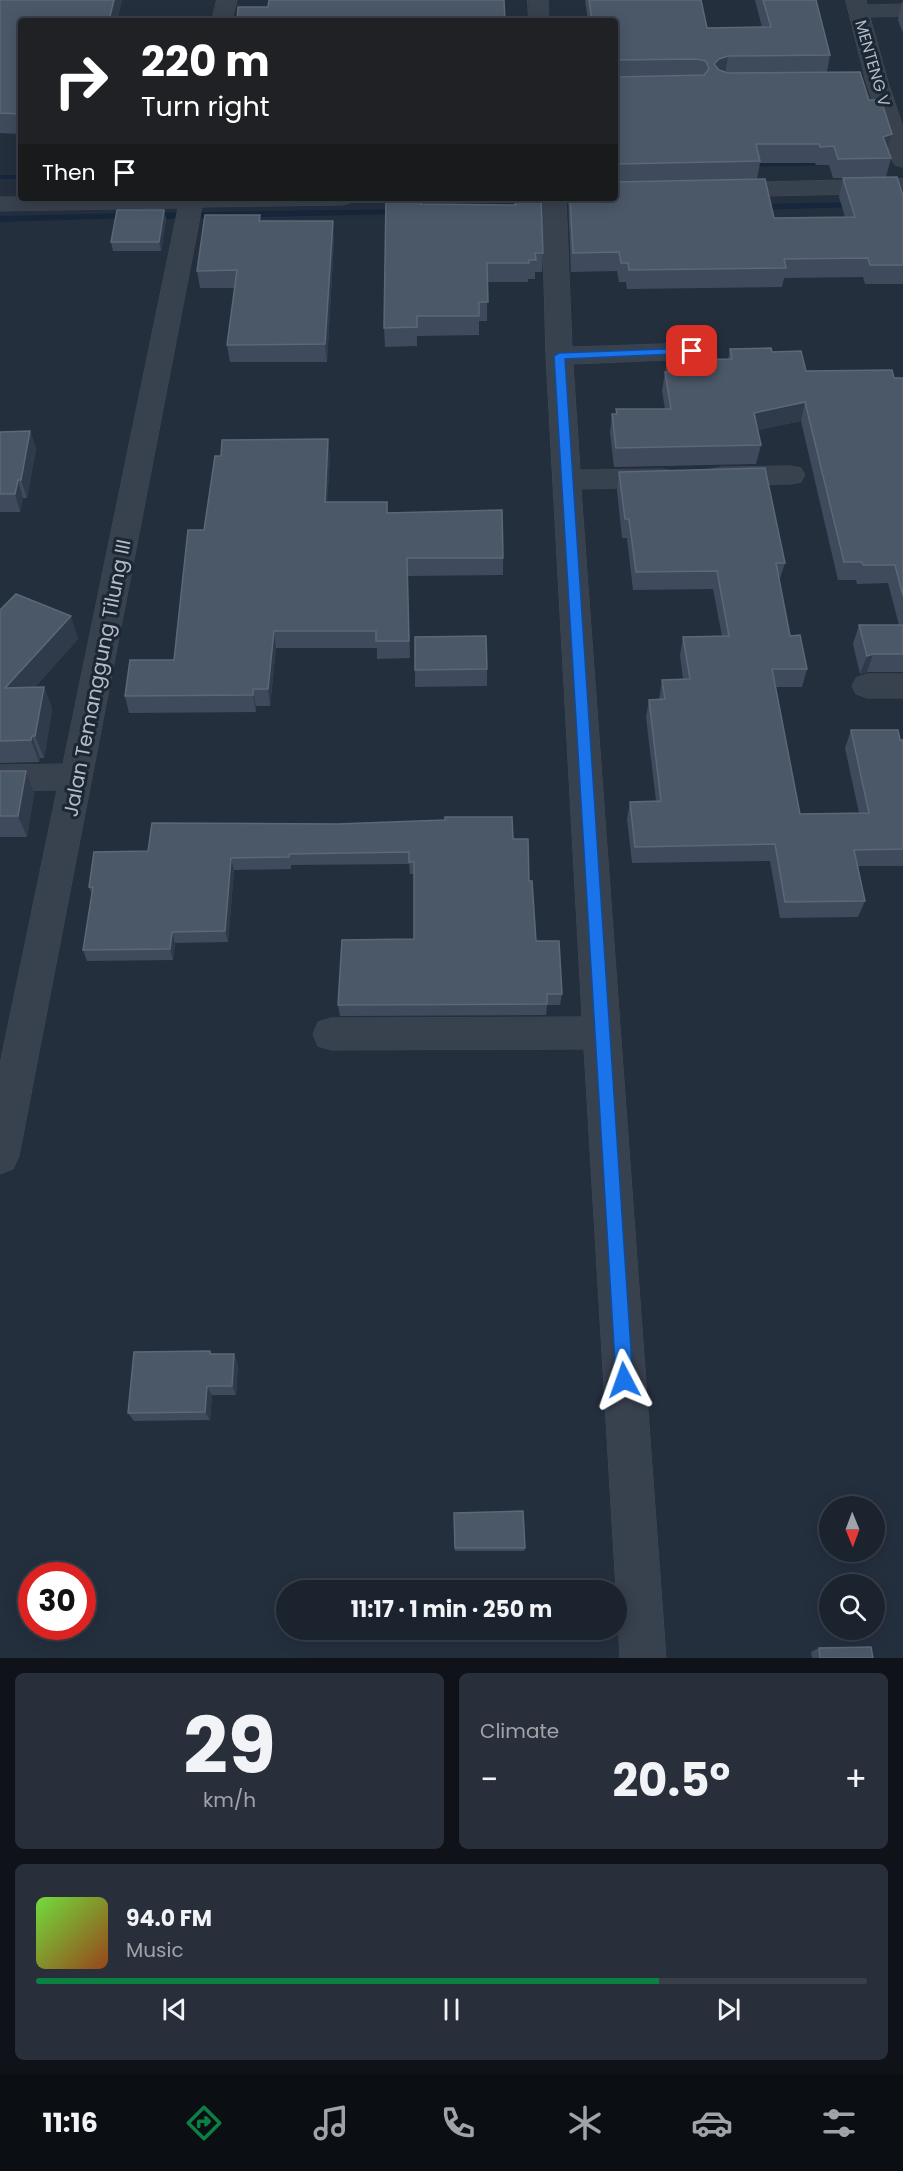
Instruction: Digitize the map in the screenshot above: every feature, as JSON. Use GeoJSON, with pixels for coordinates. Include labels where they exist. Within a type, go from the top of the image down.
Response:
{"type":"FeatureCollection","features":[{"type":"Feature","properties":{"kind":"street"},"geometry":{"type":"LineString","coordinates":[[223,18],[227,0]]}},
{"type":"Feature","properties":{"kind":"street"},"geometry":{"type":"LineString","coordinates":[[538,0],[539,18]]}},
{"type":"Feature","properties":{"kind":"street"},"geometry":{"type":"LineString","coordinates":[[857,6],[903,10]]}},
{"type":"Feature","properties":{"kind":"street","name":"MENTENG V"},"geometry":{"type":"LineString","coordinates":[[857,6],[903,160]]}},
{"type":"Feature","properties":{"kind":"street"},"geometry":{"type":"LineString","coordinates":[[854,82],[878,82]]}},
{"type":"Feature","properties":{"kind":"street"},"geometry":{"type":"LineString","coordinates":[[903,172],[704,183],[903,186]]}},
{"type":"Feature","properties":{"kind":"street"},"geometry":{"type":"LineString","coordinates":[[0,188],[18,188]]}},
{"type":"Feature","properties":{"kind":"street"},"geometry":{"type":"LineString","coordinates":[[0,204],[115,201]]}},
{"type":"Feature","properties":{"kind":"street","name":"Jalan Temanggung Tilung III"},"geometry":{"type":"LineString","coordinates":[[0,1156],[192,201]]}},
{"type":"Feature","properties":{"kind":"street"},"geometry":{"type":"LineString","coordinates":[[554,201],[559,356],[643,1658]]}},
{"type":"Feature","properties":{"kind":"street"},"geometry":{"type":"LineString","coordinates":[[559,356],[692,351]]}},
{"type":"Feature","properties":{"kind":"street"},"geometry":{"type":"LineString","coordinates":[[567,480],[791,475]]}},
{"type":"Feature","properties":{"kind":"street"},"geometry":{"type":"LineString","coordinates":[[867,687],[903,686]]}},
{"type":"Feature","properties":{"kind":"street"},"geometry":{"type":"LineString","coordinates":[[0,778],[77,777]]}},
{"type":"Feature","properties":{"kind":"street"},"geometry":{"type":"LineString","coordinates":[[331,1034],[601,1033]]}},
{"type":"Feature","properties":{"kind":"building"},"geometry":{"type":"Polygon","coordinates":[[[0,0],[114,0],[110,18],[18,18],[18,114],[0,113],[0,0]]]}},
{"type":"Feature","properties":{"kind":"building"},"geometry":{"type":"Polygon","coordinates":[[[269,0],[504,0],[505,18],[237,18],[238,7],[268,7],[269,0]]]}},
{"type":"Feature","properties":{"kind":"building"},"geometry":{"type":"Polygon","coordinates":[[[589,0],[701,0],[707,28],[771,27],[763,0],[816,0],[830,55],[728,56],[719,59],[714,64],[719,70],[728,73],[860,72],[869,100],[881,100],[892,134],[883,137],[891,158],[838,159],[834,146],[820,147],[819,144],[756,144],[760,161],[618,164],[618,77],[704,75],[709,69],[706,61],[696,59],[618,60],[618,18],[592,18],[589,0]]]}},
{"type":"Feature","properties":{"kind":"building"},"geometry":{"type":"Polygon","coordinates":[[[897,177],[903,196],[903,265],[870,265],[868,258],[784,259],[786,268],[629,270],[628,263],[621,263],[619,252],[573,253],[570,201],[618,201],[618,182],[765,179],[774,218],[855,217],[843,178],[897,177]]]}},
{"type":"Feature","properties":{"kind":"building"},"geometry":{"type":"Polygon","coordinates":[[[386,201],[421,201],[421,204],[516,205],[515,201],[541,201],[543,253],[535,253],[536,260],[529,260],[529,263],[487,263],[488,302],[479,302],[479,316],[417,316],[417,327],[384,328],[386,201]]]}},
{"type":"Feature","properties":{"kind":"building"},"geometry":{"type":"Polygon","coordinates":[[[117,210],[164,210],[159,242],[111,242],[117,210]]]}},
{"type":"Feature","properties":{"kind":"building"},"geometry":{"type":"Polygon","coordinates":[[[205,215],[260,215],[259,221],[333,221],[325,344],[227,345],[237,270],[197,271],[205,215]]]}},
{"type":"Feature","properties":{"kind":"building"},"geometry":{"type":"Polygon","coordinates":[[[771,348],[772,352],[801,351],[806,371],[892,370],[894,378],[903,378],[903,596],[895,565],[863,565],[862,562],[844,562],[805,402],[754,413],[761,445],[616,448],[612,414],[617,414],[616,409],[671,409],[665,372],[669,372],[667,360],[732,359],[730,349],[771,348]]]}},
{"type":"Feature","properties":{"kind":"building"},"geometry":{"type":"Polygon","coordinates":[[[30,431],[21,480],[18,480],[15,494],[0,494],[0,432],[30,431]]]}},
{"type":"Feature","properties":{"kind":"building"},"geometry":{"type":"Polygon","coordinates":[[[328,439],[325,502],[387,502],[387,513],[502,510],[503,558],[407,558],[409,641],[376,641],[376,631],[274,631],[268,689],[253,689],[253,695],[125,696],[130,660],[174,660],[188,530],[204,530],[215,456],[221,456],[222,440],[328,439]]]}},
{"type":"Feature","properties":{"kind":"building"},"geometry":{"type":"Polygon","coordinates":[[[765,468],[785,563],[776,563],[790,636],[800,635],[807,669],[772,669],[800,814],[869,813],[851,730],[898,730],[900,740],[903,740],[903,849],[854,850],[865,901],[785,902],[775,844],[635,847],[630,802],[661,801],[649,700],[665,699],[662,680],[690,679],[683,637],[729,636],[717,571],[636,572],[629,519],[625,519],[619,472],[765,468]]]}},
{"type":"Feature","properties":{"kind":"building"},"geometry":{"type":"Polygon","coordinates":[[[16,594],[71,616],[5,688],[44,687],[35,736],[32,736],[31,740],[0,741],[0,610],[16,594]]]}},
{"type":"Feature","properties":{"kind":"building"},"geometry":{"type":"Polygon","coordinates":[[[859,625],[903,625],[903,654],[867,656],[859,625]]]}},
{"type":"Feature","properties":{"kind":"building"},"geometry":{"type":"Polygon","coordinates":[[[486,636],[487,669],[415,670],[415,637],[486,636]]]}},
{"type":"Feature","properties":{"kind":"building"},"geometry":{"type":"Polygon","coordinates":[[[0,771],[26,771],[18,816],[0,816],[0,771]]]}},
{"type":"Feature","properties":{"kind":"building"},"geometry":{"type":"Polygon","coordinates":[[[445,817],[512,817],[513,839],[528,839],[529,881],[532,881],[536,941],[559,941],[562,994],[547,994],[547,1004],[338,1005],[342,940],[414,939],[414,862],[409,862],[409,852],[289,854],[289,857],[231,858],[225,931],[172,932],[170,949],[83,950],[93,887],[89,887],[94,852],[148,851],[152,823],[337,824],[445,820],[445,817]]]}},
{"type":"Feature","properties":{"kind":"building"},"geometry":{"type":"Polygon","coordinates":[[[210,1351],[210,1354],[234,1354],[232,1386],[207,1386],[205,1412],[128,1413],[134,1352],[210,1351]]]}},
{"type":"Feature","properties":{"kind":"building"},"geometry":{"type":"Polygon","coordinates":[[[523,1511],[525,1548],[455,1548],[454,1513],[523,1511]]]}},
{"type":"Feature","properties":{"kind":"building"},"geometry":{"type":"Polygon","coordinates":[[[871,1647],[873,1658],[820,1658],[819,1648],[871,1647]]]}},
{"type":"Feature","properties":{"kind":"waterway"},"geometry":{"type":"LineString","coordinates":[[745,165],[830,163]]}},
{"type":"Feature","properties":{"kind":"waterway"},"geometry":{"type":"LineString","coordinates":[[0,177],[18,177]]}},
{"type":"Feature","properties":{"kind":"waterway"},"geometry":{"type":"LineString","coordinates":[[757,207],[857,205]]}},
{"type":"Feature","properties":{"kind":"waterway"},"geometry":{"type":"LineString","coordinates":[[151,216],[401,212]]}},
{"type":"Feature","properties":{"kind":"waterway"},"geometry":{"type":"LineString","coordinates":[[0,219],[131,216]]}},
{"type":"Feature","properties":{"kind":"route"},"geometry":{"type":"LineString","coordinates":[[624,1380],[559,356],[692,351]]}}]}
